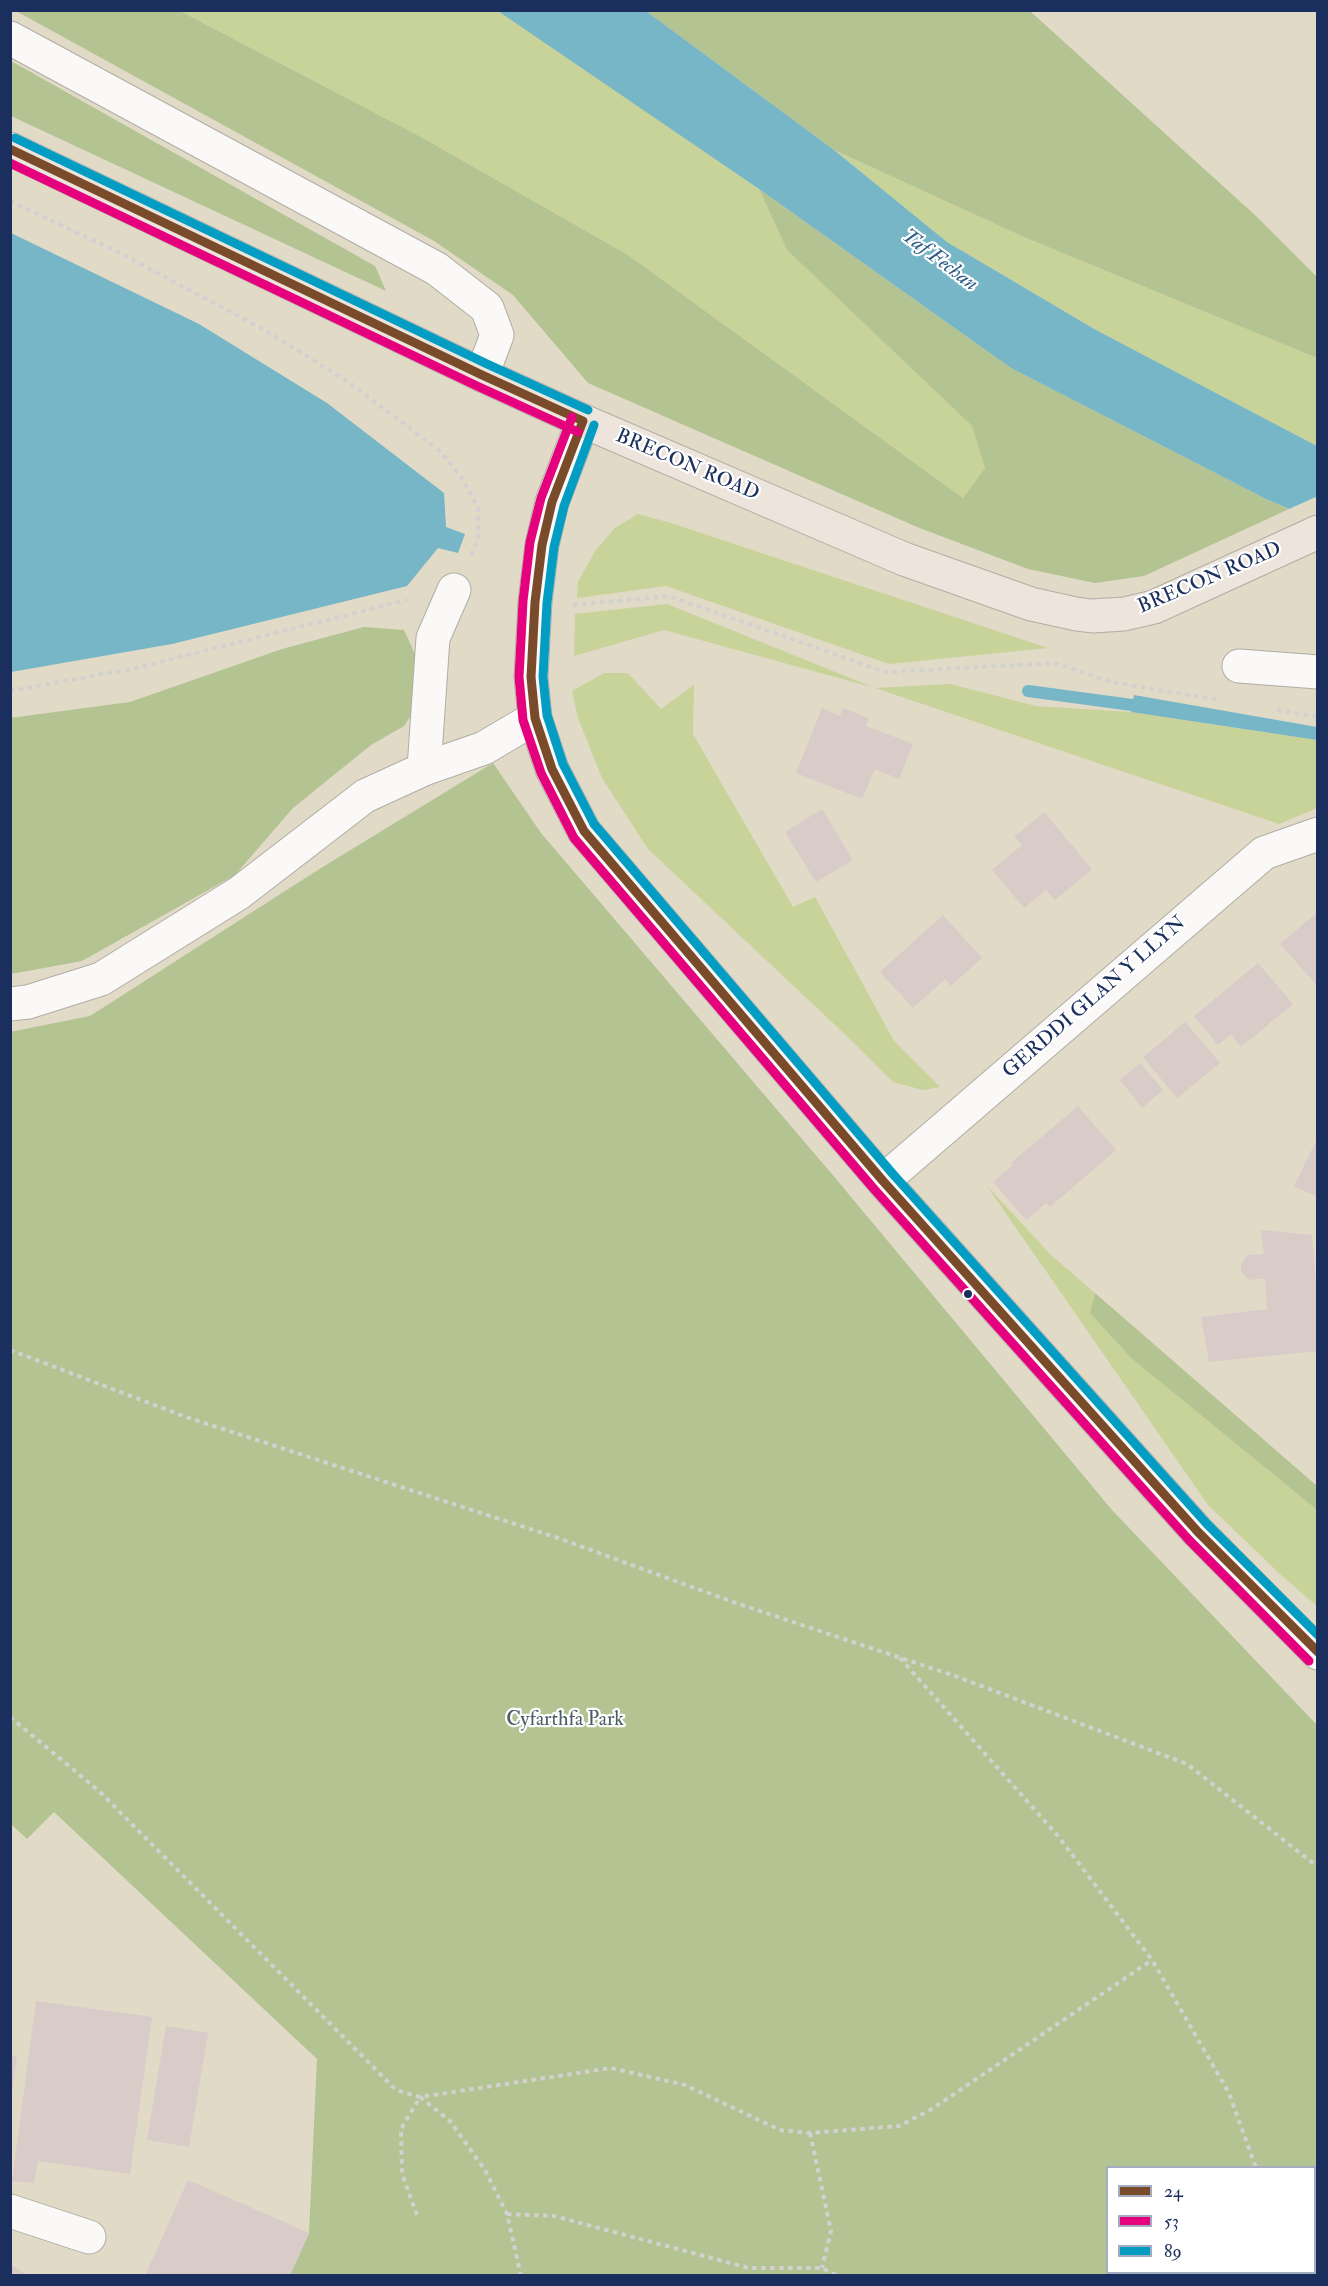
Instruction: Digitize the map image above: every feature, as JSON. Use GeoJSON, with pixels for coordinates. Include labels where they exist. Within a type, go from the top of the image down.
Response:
{"type":"FeatureCollection","features":[{"type":"Feature","properties":{"kind":"main road","name":"BRECON ROAD"},"geometry":{"type":"LineString","coordinates":[[10,149],[583,421],[904,559],[1031,604],[1092,616],[1124,614],[1154,607],[1304,539]]}},
{"type":"Feature","properties":{"kind":"street"},"geometry":{"type":"LineString","coordinates":[[10,38],[437,269],[487,308],[497,335],[482,375]]}},
{"type":"Feature","properties":{"kind":"street"},"geometry":{"type":"LineString","coordinates":[[583,421],[552,502],[542,545],[531,662],[535,718],[552,769],[584,831],[882,1181],[1198,1532],[1317,1653]]}},
{"type":"Feature","properties":{"kind":"street"},"geometry":{"type":"LineString","coordinates":[[424,769],[433,638],[454,590]]}},
{"type":"Feature","properties":{"kind":"street"},"geometry":{"type":"LineString","coordinates":[[1239,666],[1317,672]]}},
{"type":"Feature","properties":{"kind":"street"},"geometry":{"type":"LineString","coordinates":[[10,1004],[28,1002],[101,979],[239,893],[365,796],[424,769],[484,748],[535,718]]}},
{"type":"Feature","properties":{"kind":"street","name":"GERDDI GLAN Y LLYN"},"geometry":{"type":"LineString","coordinates":[[882,1181],[1264,852],[1317,834]]}},
{"type":"Feature","properties":{"kind":"street"},"geometry":{"type":"LineString","coordinates":[[10,2211],[89,2237]]}},
{"type":"Feature","properties":{"kind":"path"},"geometry":{"type":"LineString","coordinates":[[10,201],[118,252],[263,329],[350,383],[441,452],[462,478],[478,508],[478,540],[454,590],[136,668],[10,691]]}},
{"type":"Feature","properties":{"kind":"path"},"geometry":{"type":"LineString","coordinates":[[535,602],[579,606],[669,596],[885,672],[1055,663],[1111,682],[1224,701]]}},
{"type":"Feature","properties":{"kind":"path"},"geometry":{"type":"LineString","coordinates":[[1270,709],[1317,717]]}},
{"type":"Feature","properties":{"kind":"path"},"geometry":{"type":"LineString","coordinates":[[10,1350],[186,1418],[558,1538],[733,1602],[955,1676],[1187,1764],[1317,1867]]}},
{"type":"Feature","properties":{"kind":"path"},"geometry":{"type":"LineString","coordinates":[[899,1658],[1058,1836],[1152,1960],[1229,2093],[1255,2166]]}},
{"type":"Feature","properties":{"kind":"path"},"geometry":{"type":"LineString","coordinates":[[10,1717],[99,1791],[396,2090],[420,2097],[450,2121],[485,2170],[507,2214],[521,2276]]}},
{"type":"Feature","properties":{"kind":"path"},"geometry":{"type":"LineString","coordinates":[[420,2097],[611,2068],[685,2085],[780,2130],[810,2133],[899,2126],[932,2109],[1152,1960]]}},
{"type":"Feature","properties":{"kind":"path"},"geometry":{"type":"LineString","coordinates":[[417,2215],[402,2174],[401,2129],[420,2097]]}},
{"type":"Feature","properties":{"kind":"path"},"geometry":{"type":"LineString","coordinates":[[810,2133],[831,2231],[822,2268]]}},
{"type":"Feature","properties":{"kind":"path"},"geometry":{"type":"LineString","coordinates":[[507,2214],[554,2216],[749,2268],[822,2268],[838,2276]]}},
{"type":"Feature","properties":{"kind":"green space"},"geometry":{"type":"Polygon","coordinates":[[[498,10],[759,189],[787,250],[972,426],[985,468],[963,498],[628,255],[421,137],[180,11],[498,10]]]}},
{"type":"Feature","properties":{"kind":"green space"},"geometry":{"type":"Polygon","coordinates":[[[16,11],[180,11],[421,137],[628,255],[963,498],[985,468],[972,426],[787,250],[759,189],[1011,368],[1289,509],[1144,576],[1095,583],[1028,569],[917,527],[588,383],[513,295],[434,241],[16,11]]]}},
{"type":"Feature","properties":{"kind":"green space"},"geometry":{"type":"Polygon","coordinates":[[[646,11],[1030,11],[1256,216],[1317,277],[1317,358],[1024,237],[834,150],[646,11]]]}},
{"type":"Feature","properties":{"kind":"green space"},"geometry":{"type":"Polygon","coordinates":[[[11,61],[375,266],[386,291],[11,116],[11,61]]]}},
{"type":"Feature","properties":{"kind":"green space"},"geometry":{"type":"Polygon","coordinates":[[[834,150],[1024,237],[1317,358],[1317,446],[1096,330],[947,242],[834,150]]]}},
{"type":"Feature","properties":{"kind":"green space"},"geometry":{"type":"Polygon","coordinates":[[[638,514],[1048,648],[889,664],[666,586],[577,598],[578,582],[595,551],[615,528],[638,514]]]}},
{"type":"Feature","properties":{"kind":"green space"},"geometry":{"type":"Polygon","coordinates":[[[667,604],[875,688],[664,630],[574,656],[575,614],[667,604]]]}},
{"type":"Feature","properties":{"kind":"green space"},"geometry":{"type":"Polygon","coordinates":[[[364,627],[404,630],[418,661],[420,702],[404,726],[371,745],[293,808],[235,875],[82,961],[11,974],[10,718],[130,702],[282,649],[364,627]]]}},
{"type":"Feature","properties":{"kind":"green space"},"geometry":{"type":"Polygon","coordinates":[[[604,673],[628,673],[661,709],[694,685],[693,734],[793,907],[815,897],[894,1041],[940,1087],[923,1090],[893,1082],[648,849],[602,778],[578,718],[572,691],[604,673]]]}},
{"type":"Feature","properties":{"kind":"green space"},"geometry":{"type":"Polygon","coordinates":[[[950,684],[1036,706],[1131,712],[1317,740],[1317,808],[1279,824],[875,688],[950,684]]]}},
{"type":"Feature","properties":{"kind":"green space","name":"Cyfarthfa Park"},"geometry":{"type":"Polygon","coordinates":[[[493,763],[541,833],[831,1173],[1112,1510],[1317,1725],[1317,2275],[290,2275],[309,2233],[317,2059],[54,1812],[27,1839],[11,1824],[10,1032],[90,1016],[321,868],[493,763]]]}},
{"type":"Feature","properties":{"kind":"green space"},"geometry":{"type":"Polygon","coordinates":[[[987,1186],[1052,1256],[1095,1293],[1090,1313],[1131,1358],[1317,1510],[1317,1606],[1208,1505],[987,1186]]]}},
{"type":"Feature","properties":{"kind":"green space"},"geometry":{"type":"Polygon","coordinates":[[[1095,1293],[1317,1486],[1317,1510],[1131,1358],[1090,1313],[1095,1293]]]}},
{"type":"Feature","properties":{"kind":"water","name":"Taf Fechan"},"geometry":{"type":"Polygon","coordinates":[[[498,11],[646,11],[834,150],[947,242],[1096,330],[1317,446],[1317,521],[1266,499],[1011,368],[759,189],[498,11]]]}},
{"type":"Feature","properties":{"kind":"water"},"geometry":{"type":"Polygon","coordinates":[[[11,233],[199,324],[327,403],[444,493],[446,527],[465,534],[458,553],[438,548],[407,586],[172,644],[11,672],[11,233]]]}},
{"type":"Feature","properties":{"kind":"water"},"geometry":{"type":"Polygon","coordinates":[[[1134,695],[1317,727],[1317,740],[1131,712],[1134,695]]]}},
{"type":"Feature","properties":{"kind":"pier"},"geometry":{"type":"Polygon","coordinates":[[[1318,496],[1318,524],[1285,511],[1289,509],[1318,496]]]}},
{"type":"Feature","properties":{"kind":"building"},"geometry":{"type":"Polygon","coordinates":[[[822,708],[840,716],[843,708],[868,718],[866,726],[913,744],[899,779],[875,769],[862,799],[796,773],[822,708]]]}},
{"type":"Feature","properties":{"kind":"building"},"geometry":{"type":"Polygon","coordinates":[[[822,809],[853,860],[816,882],[785,832],[822,809]]]}},
{"type":"Feature","properties":{"kind":"building"},"geometry":{"type":"Polygon","coordinates":[[[1044,812],[1092,869],[1055,900],[1046,890],[1024,908],[992,870],[1022,845],[1014,837],[1044,812]]]}},
{"type":"Feature","properties":{"kind":"building"},"geometry":{"type":"Polygon","coordinates":[[[1318,912],[1318,987],[1280,944],[1318,912]]]}},
{"type":"Feature","properties":{"kind":"building"},"geometry":{"type":"Polygon","coordinates":[[[943,915],[982,958],[951,986],[945,979],[913,1008],[880,972],[943,915]]]}},
{"type":"Feature","properties":{"kind":"building"},"geometry":{"type":"Polygon","coordinates":[[[1258,963],[1293,1004],[1241,1047],[1231,1034],[1218,1045],[1194,1016],[1258,963]]]}},
{"type":"Feature","properties":{"kind":"building"},"geometry":{"type":"Polygon","coordinates":[[[1185,1022],[1220,1063],[1177,1098],[1143,1057],[1185,1022]]]}},
{"type":"Feature","properties":{"kind":"building"},"geometry":{"type":"Polygon","coordinates":[[[1140,1063],[1163,1090],[1142,1108],[1120,1080],[1140,1063]]]}},
{"type":"Feature","properties":{"kind":"building"},"geometry":{"type":"Polygon","coordinates":[[[1078,1106],[1116,1150],[1050,1207],[1046,1203],[1026,1220],[993,1182],[1013,1165],[1011,1163],[1078,1106]]]}},
{"type":"Feature","properties":{"kind":"building"},"geometry":{"type":"Polygon","coordinates":[[[1318,1137],[1318,1197],[1294,1186],[1318,1137]]]}},
{"type":"Feature","properties":{"kind":"building"},"geometry":{"type":"Polygon","coordinates":[[[1261,1230],[1312,1235],[1318,1309],[1318,1351],[1209,1362],[1201,1317],[1267,1309],[1265,1278],[1249,1280],[1241,1272],[1241,1264],[1247,1255],[1264,1254],[1261,1230]]]}},
{"type":"Feature","properties":{"kind":"building"},"geometry":{"type":"Polygon","coordinates":[[[36,2001],[152,2017],[130,2174],[38,2161],[34,2183],[12,2181],[36,2001]]]}},
{"type":"Feature","properties":{"kind":"building"},"geometry":{"type":"Polygon","coordinates":[[[166,2026],[208,2033],[189,2147],[147,2140],[166,2026]]]}},
{"type":"Feature","properties":{"kind":"building"},"geometry":{"type":"Polygon","coordinates":[[[10,2056],[17,2057],[12,2092],[10,2092],[10,2056]]]}},
{"type":"Feature","properties":{"kind":"building"},"geometry":{"type":"Polygon","coordinates":[[[188,2180],[309,2233],[290,2276],[145,2276],[188,2180]]]}},
{"type":"Feature","properties":{"kind":"building"},"geometry":{"type":"Polygon","coordinates":[[[10,2264],[28,2276],[10,2276],[10,2264]]]}},
{"type":"Feature","properties":{"kind":"waterway"},"geometry":{"type":"LineString","coordinates":[[1028,691],[1147,707]]}},
{"type":"Feature","properties":{"kind":"transit line","name":"89"},"geometry":{"type":"LineString","coordinates":[[15,138],[588,410]]}},
{"type":"Feature","properties":{"kind":"transit line","name":"24"},"geometry":{"type":"LineString","coordinates":[[10,149],[583,421]]}},
{"type":"Feature","properties":{"kind":"transit line","name":"53"},"geometry":{"type":"LineString","coordinates":[[10,163],[578,432]]}},
{"type":"Feature","properties":{"kind":"transit line","name":"53"},"geometry":{"type":"LineString","coordinates":[[572,417],[541,498],[530,542],[523,601],[519,677],[523,720],[541,773],[574,838],[874,1189],[1189,1540],[1309,1661]]}},
{"type":"Feature","properties":{"kind":"transit line","name":"24"},"geometry":{"type":"LineString","coordinates":[[583,421],[552,502],[542,545],[535,602],[531,677],[535,718],[552,769],[584,831],[883,1181],[1198,1532],[1318,1652]]}},
{"type":"Feature","properties":{"kind":"transit line","name":"89"},"geometry":{"type":"LineString","coordinates":[[594,425],[564,506],[554,547],[547,603],[543,677],[547,715],[563,764],[594,824],[892,1173],[1207,1524],[1318,1635]]}}]}
